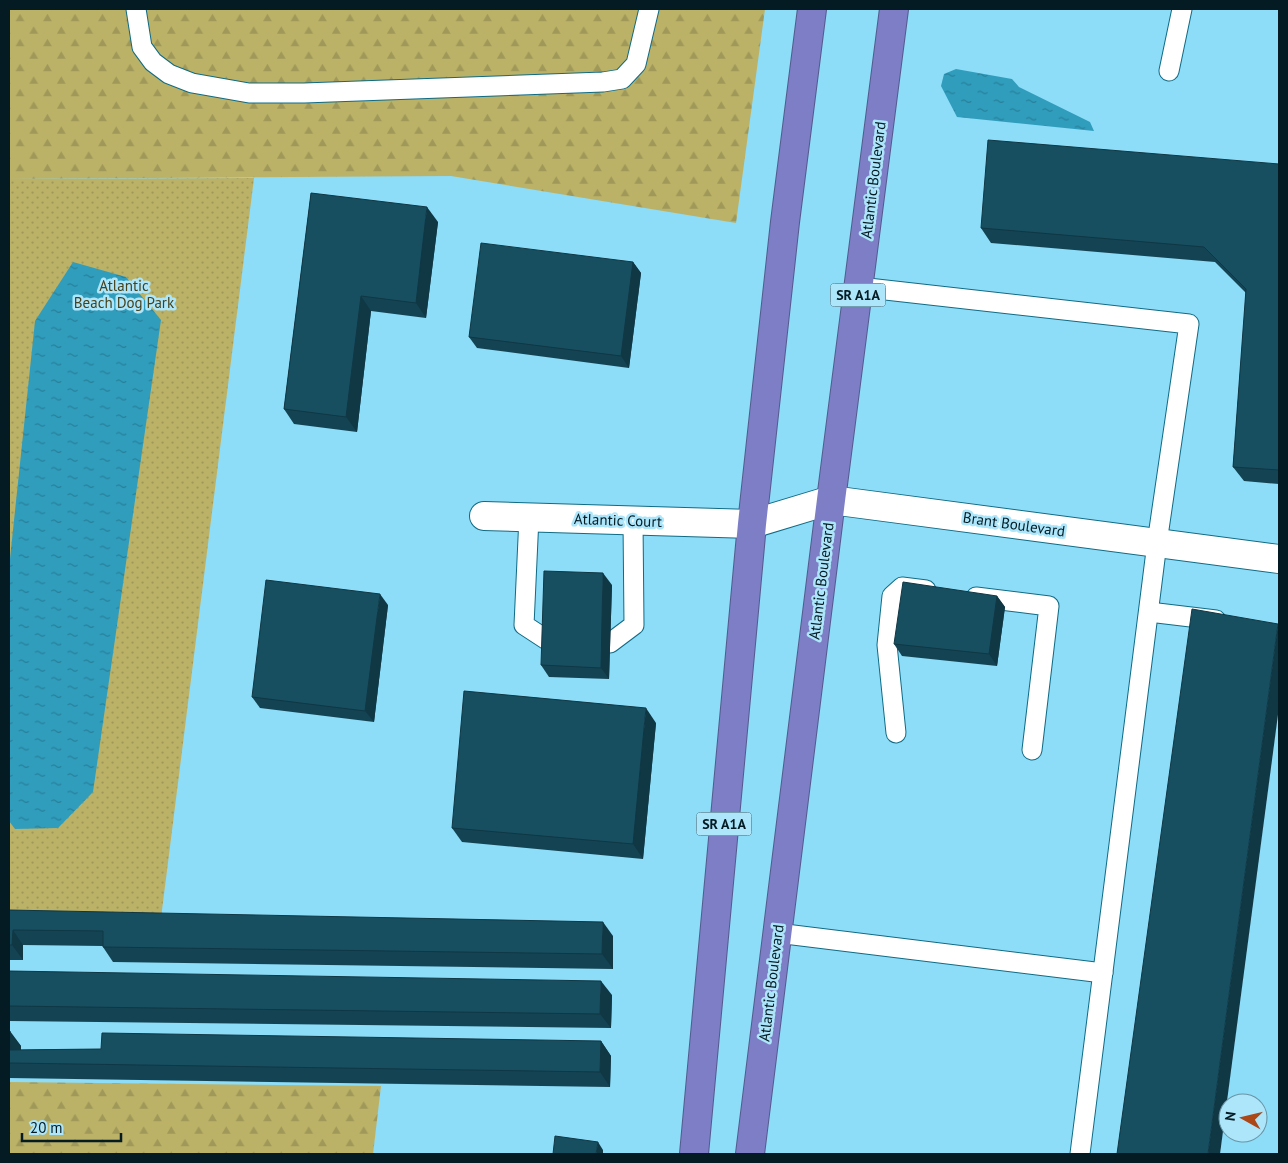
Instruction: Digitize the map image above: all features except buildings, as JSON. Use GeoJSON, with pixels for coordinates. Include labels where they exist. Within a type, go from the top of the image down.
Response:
{"type":"FeatureCollection","features":[{"type":"Feature","properties":{"kind":"highway","name":"SR A1A"},"geometry":{"type":"LineString","coordinates":[[690,1154],[697,1124],[752,524],[785,222],[812,9]]}},
{"type":"Feature","properties":{"kind":"highway","name":"Atlantic Boulevard"},"geometry":{"type":"LineString","coordinates":[[750,1154],[894,9]]}},
{"type":"Feature","properties":{"kind":"highway"},"geometry":{"type":"LineString","coordinates":[[694,1154],[697,1124]]}},
{"type":"Feature","properties":{"kind":"street","name":"Brant Boulevard"},"geometry":{"type":"LineString","coordinates":[[752,524],[831,500],[1279,559]]}},
{"type":"Feature","properties":{"kind":"street","name":"Atlantic Court"},"geometry":{"type":"LineString","coordinates":[[484,516],[752,524]]}},
{"type":"Feature","properties":{"kind":"lane"},"geometry":{"type":"LineString","coordinates":[[136,9],[142,47],[153,62],[170,74],[192,83],[249,93],[304,93],[603,82],[622,79],[636,64],[649,9]]}},
{"type":"Feature","properties":{"kind":"lane"},"geometry":{"type":"LineString","coordinates":[[1169,71],[1182,9]]}},
{"type":"Feature","properties":{"kind":"lane"},"geometry":{"type":"LineString","coordinates":[[859,287],[1189,324],[1157,544],[1080,1154]]}},
{"type":"Feature","properties":{"kind":"lane"},"geometry":{"type":"LineString","coordinates":[[530,517],[524,625],[550,642]]}},
{"type":"Feature","properties":{"kind":"lane"},"geometry":{"type":"LineString","coordinates":[[610,643],[634,625],[633,521]]}},
{"type":"Feature","properties":{"kind":"lane"},"geometry":{"type":"LineString","coordinates":[[896,733],[887,645],[892,596],[902,587],[941,592]]}},
{"type":"Feature","properties":{"kind":"lane"},"geometry":{"type":"LineString","coordinates":[[961,595],[1049,606],[1032,750]]}},
{"type":"Feature","properties":{"kind":"lane"},"geometry":{"type":"LineString","coordinates":[[1149,612],[1233,622]]}},
{"type":"Feature","properties":{"kind":"lane"},"geometry":{"type":"LineString","coordinates":[[777,934],[1103,974]]}},
{"type":"Feature","properties":{"kind":"green space"},"geometry":{"type":"Polygon","coordinates":[[[9,9],[765,9],[736,223],[451,176],[9,179],[9,9]]]}},
{"type":"Feature","properties":{"kind":"green space","name":"Atlantic Beach Dog Park"},"geometry":{"type":"Polygon","coordinates":[[[254,178],[160,926],[9,923],[9,179],[254,178]]]}},
{"type":"Feature","properties":{"kind":"green space"},"geometry":{"type":"Polygon","coordinates":[[[9,1082],[381,1086],[373,1154],[9,1154],[9,1082]]]}},
{"type":"Feature","properties":{"kind":"water"},"geometry":{"type":"Polygon","coordinates":[[[956,69],[1012,79],[1019,87],[1090,122],[1094,131],[957,117],[941,86],[944,74],[956,69]]]}},
{"type":"Feature","properties":{"kind":"water"},"geometry":{"type":"Polygon","coordinates":[[[73,262],[126,277],[161,320],[93,792],[58,828],[15,829],[9,821],[9,568],[35,321],[73,262]]]}}]}
